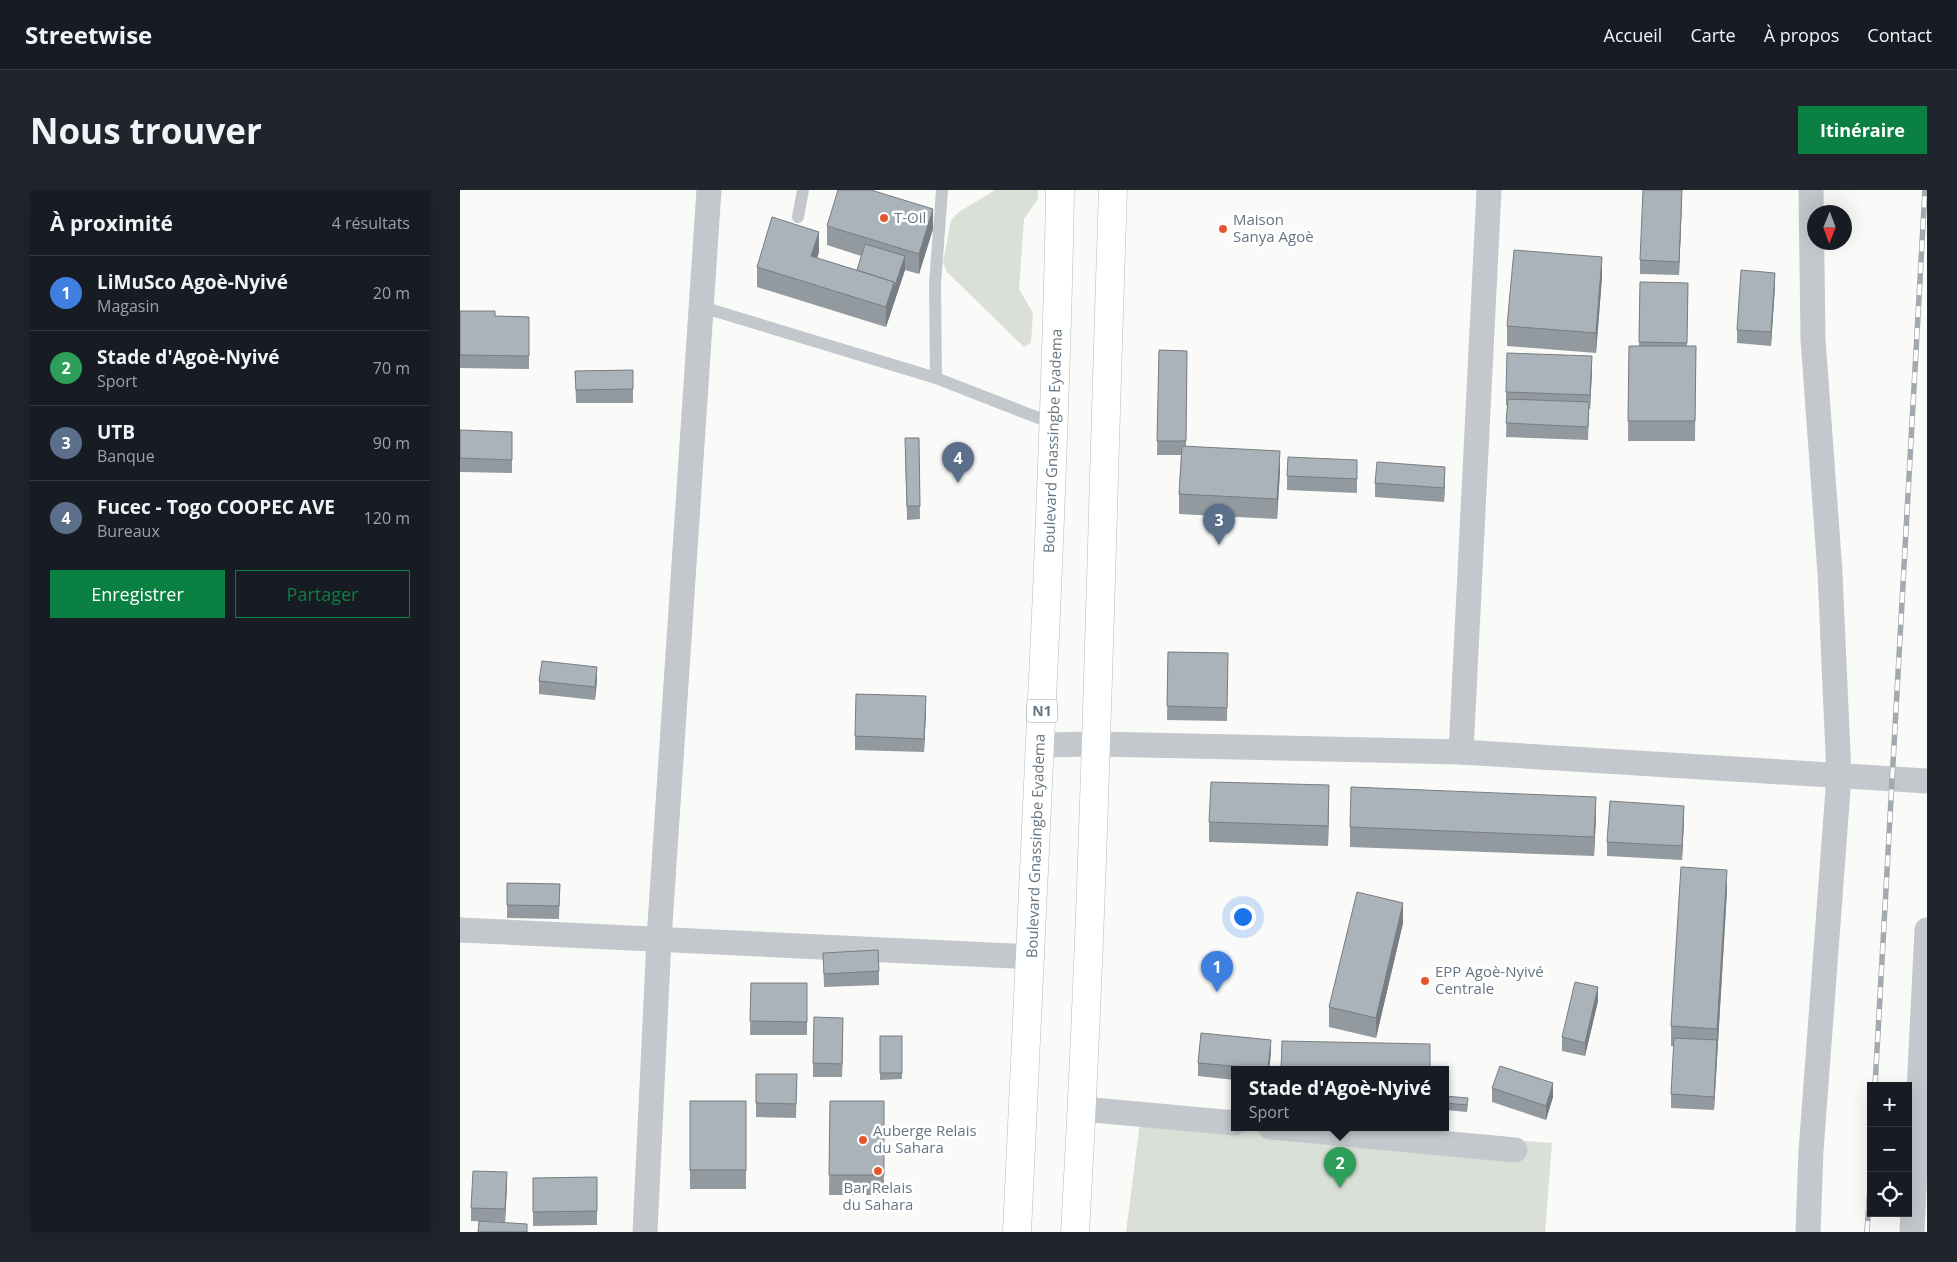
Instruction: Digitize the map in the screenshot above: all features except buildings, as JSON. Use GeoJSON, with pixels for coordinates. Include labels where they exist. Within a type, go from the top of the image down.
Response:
{"type":"FeatureCollection","features":[{"type":"Feature","properties":{"kind":"highway","name":"Boulevard Gnassingbe Eyadema"},"geometry":{"type":"LineString","coordinates":[[1017,1232],[1041,745],[1058,333],[1060,190]]}},
{"type":"Feature","properties":{"kind":"highway"},"geometry":{"type":"LineString","coordinates":[[1075,1232],[1082,1109],[1096,744],[1113,190]]}},
{"type":"Feature","properties":{"kind":"street"},"geometry":{"type":"LineString","coordinates":[[645,1232],[660,939],[709,190]]}},
{"type":"Feature","properties":{"kind":"street"},"geometry":{"type":"LineString","coordinates":[[1461,752],[1489,190]]}},
{"type":"Feature","properties":{"kind":"street"},"geometry":{"type":"LineString","coordinates":[[1808,1232],[1811,1151],[1839,776],[1830,573],[1813,339],[1811,190]]}},
{"type":"Feature","properties":{"kind":"street"},"geometry":{"type":"LineString","coordinates":[[1041,745],[1096,744],[1461,752],[1927,781]]}},
{"type":"Feature","properties":{"kind":"street"},"geometry":{"type":"LineString","coordinates":[[460,930],[1032,956]]}},
{"type":"Feature","properties":{"kind":"street"},"geometry":{"type":"LineString","coordinates":[[1912,1232],[1927,930]]}},
{"type":"Feature","properties":{"kind":"street"},"geometry":{"type":"LineString","coordinates":[[1082,1109],[1231,1123]]}},
{"type":"Feature","properties":{"kind":"street"},"geometry":{"type":"LineString","coordinates":[[1313,1131],[1515,1150]]}},
{"type":"Feature","properties":{"kind":"lane"},"geometry":{"type":"LineString","coordinates":[[798,217],[802,190]]}},
{"type":"Feature","properties":{"kind":"lane"},"geometry":{"type":"LineString","coordinates":[[936,378],[936,284],[942,190]]}},
{"type":"Feature","properties":{"kind":"lane"},"geometry":{"type":"LineString","coordinates":[[702,307],[936,378],[1054,424]]}},
{"type":"Feature","properties":{"kind":"shaded area"},"geometry":{"type":"Polygon","coordinates":[[[995,190],[1038,190],[1038,199],[1024,219],[1019,289],[1033,313],[1031,343],[1024,347],[947,272],[943,262],[951,220],[959,212],[995,190]]]}},
{"type":"Feature","properties":{"kind":"shaded area"},"geometry":{"type":"Polygon","coordinates":[[[1141,1114],[1231,1126],[1231,1131],[1378,1131],[1552,1143],[1545,1232],[1126,1232],[1141,1114]]]}},
{"type":"Feature","properties":{"kind":"railway"},"geometry":{"type":"LineString","coordinates":[[1875,1082],[1925,190]]}},
{"type":"Feature","properties":{"kind":"railway"},"geometry":{"type":"LineString","coordinates":[[1867,1232],[1871,1172]]}},
{"type":"Feature","properties":{"kind":"place","name":"T-Oil"},"geometry":{"type":"Point","coordinates":[884,218]}},
{"type":"Feature","properties":{"kind":"place","name":"Maison Sanya Agoè"},"geometry":{"type":"Point","coordinates":[1223,229]}},
{"type":"Feature","properties":{"kind":"place","name":"Fucec - Togo COOPEC AVE"},"geometry":{"type":"Point","coordinates":[958,483]}},
{"type":"Feature","properties":{"kind":"place","name":"UTB"},"geometry":{"type":"Point","coordinates":[1219,545]}},
{"type":"Feature","properties":{"kind":"place","name":"EPP Agoè-Nyivé Centrale"},"geometry":{"type":"Point","coordinates":[1425,981]}},
{"type":"Feature","properties":{"kind":"place","name":"LiMuSco Agoè-Nyivé"},"geometry":{"type":"Point","coordinates":[1217,992]}},
{"type":"Feature","properties":{"kind":"place","name":"Auberge Relais du Sahara"},"geometry":{"type":"Point","coordinates":[863,1140]}},
{"type":"Feature","properties":{"kind":"place","name":"Bar Relais du Sahara"},"geometry":{"type":"Point","coordinates":[878,1171]}},
{"type":"Feature","properties":{"kind":"place","name":"Stade d'Agoè-Nyivé"},"geometry":{"type":"Point","coordinates":[1340,1188]}}]}
